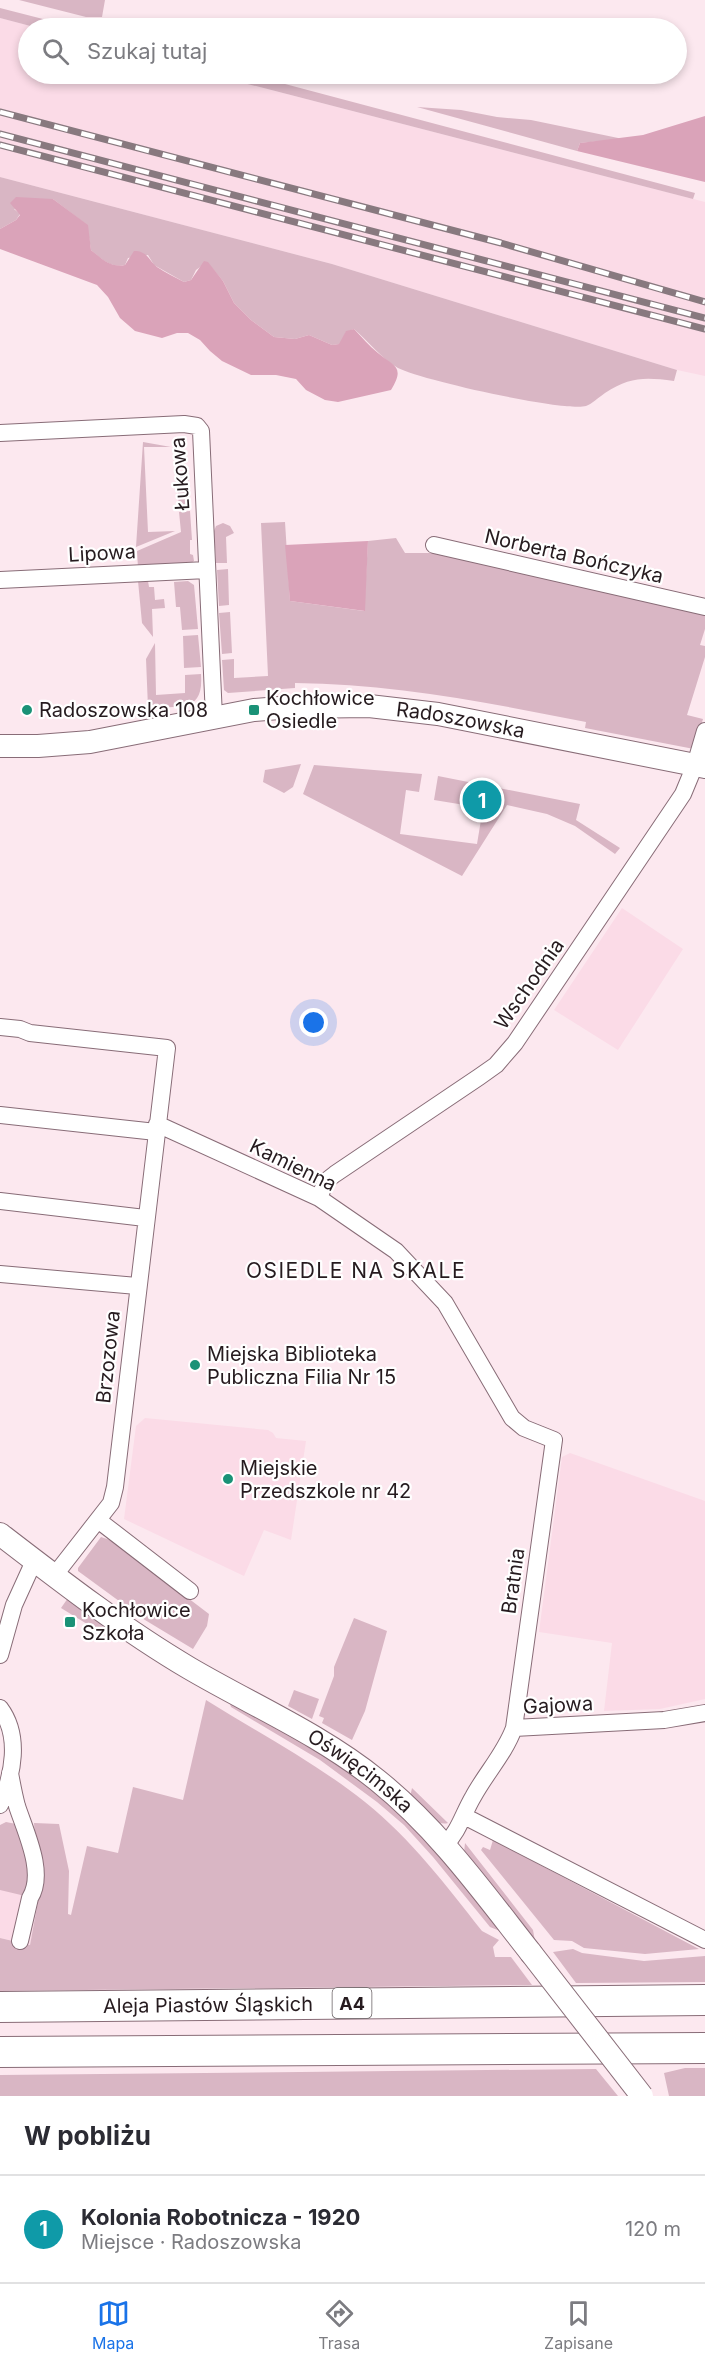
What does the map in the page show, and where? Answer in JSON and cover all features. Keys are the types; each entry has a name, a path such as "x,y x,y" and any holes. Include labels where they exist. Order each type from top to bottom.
{"highway":[{"name":"Aleja Piastów Śląskich","path":"0,2007 705,2000"},
{"path":"0,2052 705,2048"}],"street":[{"name":"Łukowa","path":"0,433 161,425 197,426 201,430 214,717"},
{"name":"Norberta Bończyka","path":"434,545 705,607"},
{"name":"Lipowa","path":"0,580 207,570"},
{"name":"Radoszowska","path":"0,746 90,742 254,710 369,706 438,714 700,766"},
{"name":"Wschodnia","path":"319,1198 326,1181 335,1174 496,1065 533,1018 700,766 705,731"},
{"path":"0,1027 20,1029 30,1033 167,1048 156,1128"},
{"name":"Kamienna","path":"0,1115 156,1128 319,1198 396,1251 422,1277 445,1303 462,1329 512,1418 530,1432 554,1440"},
{"name":"Brzozowa","path":"54,1576 111,1503 115,1487 156,1128"},
{"path":"0,1201 145,1218"},
{"path":"0,1274 137,1286"},
{"name":"Bratnia","path":"514,1728 554,1440"},
{"path":"98,1520 190,1591"},
{"name":"Oświęcimska","path":"0,1534 54,1576 162,1652 310,1735 350,1760 402,1801 445,1845 642,2096"},
{"path":"0,1655 7,1604 34,1561"},
{"path":"0,1708 6,1716 14,1751 0,1805"},
{"name":"Gajowa","path":"445,1845 456,1835 475,1794 510,1740 514,1728 664,1720 705,1713"},
{"path":"10,1773 17,1805 29,1837 34,1863 34,1892 30,1898 20,1941"},
{"path":"464,1816 705,1940"}],"shaded area":[{"path":"19,0 105,0 102,17 86,17"},
{"path":"0,8 39,18 18,18 18,23 0,18"},
{"path":"0,18 18,23 18,84 248,84 705,202 705,376 677,370 332,264 0,177"},
{"path":"248,84 285,84 695,193 693,199"},
{"path":"417,107 461,110 497,117 531,120 623,139 580,143 577,151"},
{"path":"705,116 705,182 577,151 580,143 643,135"},
{"path":"0,177 332,264 677,370 674,381 646,379 630,381 605,393 591,404 573,407 492,394 412,373 398,368 387,360 354,329 346,332 340,344 332,345 309,335 295,339 274,337 251,320 234,303 223,281 207,262 196,270 191,280 184,282 154,265 148,255 128,258 125,265 111,264 91,250 87,225 53,199 14,209 20,214 16,220 0,229"},
{"path":"16,197 53,199 88,225 91,250 111,264 125,265 134,251 139,251 157,267 184,282 191,280 204,261 208,262 223,281 234,303 251,320 274,337 295,339 309,335 332,345 339,344 346,331 354,329 396,367 397,376 391,390 338,402 325,400 306,390 296,379 276,375 251,375 222,361 200,340 188,333 177,333 162,338 135,331 120,318 108,297 97,285 0,249 0,229 16,220 20,215 10,203"},
{"path":"143,442 171,447 144,447 148,532 175,531 136,547"},
{"path":"188,471 190,506 179,507 176,472"},
{"path":"190,511 192,540 190,540 190,554 193,555 194,561 188,565 138,568 137,551 181,532 179,512"},
{"path":"285,522 290,601 364,611 368,541 396,538 405,553 431,553 705,612 705,629 700,645 705,646 705,657 687,715 703,719 694,749 585,728 586,722 405,691 295,683 295,688 228,693 224,690 222,660 234,659 234,678 268,676 261,523"},
{"path":"223,523 230,526 234,533 226,537 227,563 216,563 214,531 216,526"},
{"path":"368,541 365,611 290,601 285,545"},
{"path":"228,569 229,605 219,606 217,570"},
{"path":"138,581 148,581 149,587 154,587 155,600 164,599 165,608 152,609 153,637 142,623"},
{"path":"188,581 194,585 198,629 182,630 180,607 176,607 174,582"},
{"path":"230,612 232,653 222,654 219,613"},
{"path":"198,635 201,667 184,668 183,636"},
{"path":"155,643 156,695 185,693 185,675 201,674 201,687 194,702 187,705 148,708 146,659"},
{"path":"301,764 293,787 284,793 263,782 265,770"},
{"path":"314,765 422,774 419,792 406,790 400,834 477,844 483,808 434,800 438,776 580,804 576,820 620,848 615,854 575,826 547,814 507,805 462,876 303,794"},
{"path":"622,908 683,949 618,1050 554,1010"},
{"path":"145,1418 268,1430 276,1438 306,1441 291,1540 264,1530 244,1576 124,1519 136,1426"},
{"path":"570,1453 705,1501 705,1699 660,1709 604,1711 612,1643 539,1632 562,1457"},
{"path":"101,1537 113,1541 209,1614 207,1626 193,1649 145,1620 78,1571"},
{"path":"68,1598 121,1635 119,1639 87,1624 61,1608"},
{"path":"354,1618 387,1631 365,1711 352,1740 322,1723 324,1718 319,1716 334,1676 334,1667"},
{"path":"294,1690 319,1699 312,1719 288,1706"},
{"path":"206,1700 327,1774 382,1816 427,1863 482,1931 499,1940 493,1947 495,1957 511,1957 532,1985 0,1991 0,1938 30,1945 39,1896 34,1823 59,1824 69,1871 68,1914 71,1915 87,1846 118,1853 133,1787 183,1800"},
{"path":"229,1701 324,1753 357,1776 409,1819 505,1933 490,1927 433,1857 404,1825 377,1802 320,1760 231,1707"},
{"path":"412,1788 448,1823 438,1822 423,1811 410,1797"},
{"path":"6,1822 16,1824 26,1841 29,1882 24,1895 0,1890 0,1825"},
{"path":"493,1840 699,1949 645,1954 584,1948 572,1941 554,1940 481,1850 483,1847 490,1850"},
{"path":"465,1843 533,1930 535,1941 464,1853"},
{"path":"0,1888 39,1896 30,1945 0,1938"},
{"path":"573,1949 582,1953 644,1961 705,1956 705,1982 576,1983 553,1952"},
{"path":"685,2068 705,2068 705,2096 669,2096 664,2073"},
{"path":"596,2069 618,2096 0,2096 0,2075"}],"railway":[{"path":"0,112 501,243 705,302"},
{"path":"0,134 705,318"},
{"path":"0,145 705,329"}],"place":[{"name":"Radoszowska 108","path":"27,710"},
{"name":"Kochłowice Osiedle","path":"254,710"},
{"name":"Kolonia Robotnicza - 1920","path":"482,800"},
{"name":"Miejska Biblioteka Publiczna Filia Nr 15","path":"195,1365"},
{"name":"Miejskie Przedszkole nr 42","path":"228,1479"},
{"name":"Kochłowice Szkoła","path":"70,1622"}],"district":[{"name":"OSIEDLE NA SKALE","path":"356,1270"}]}
